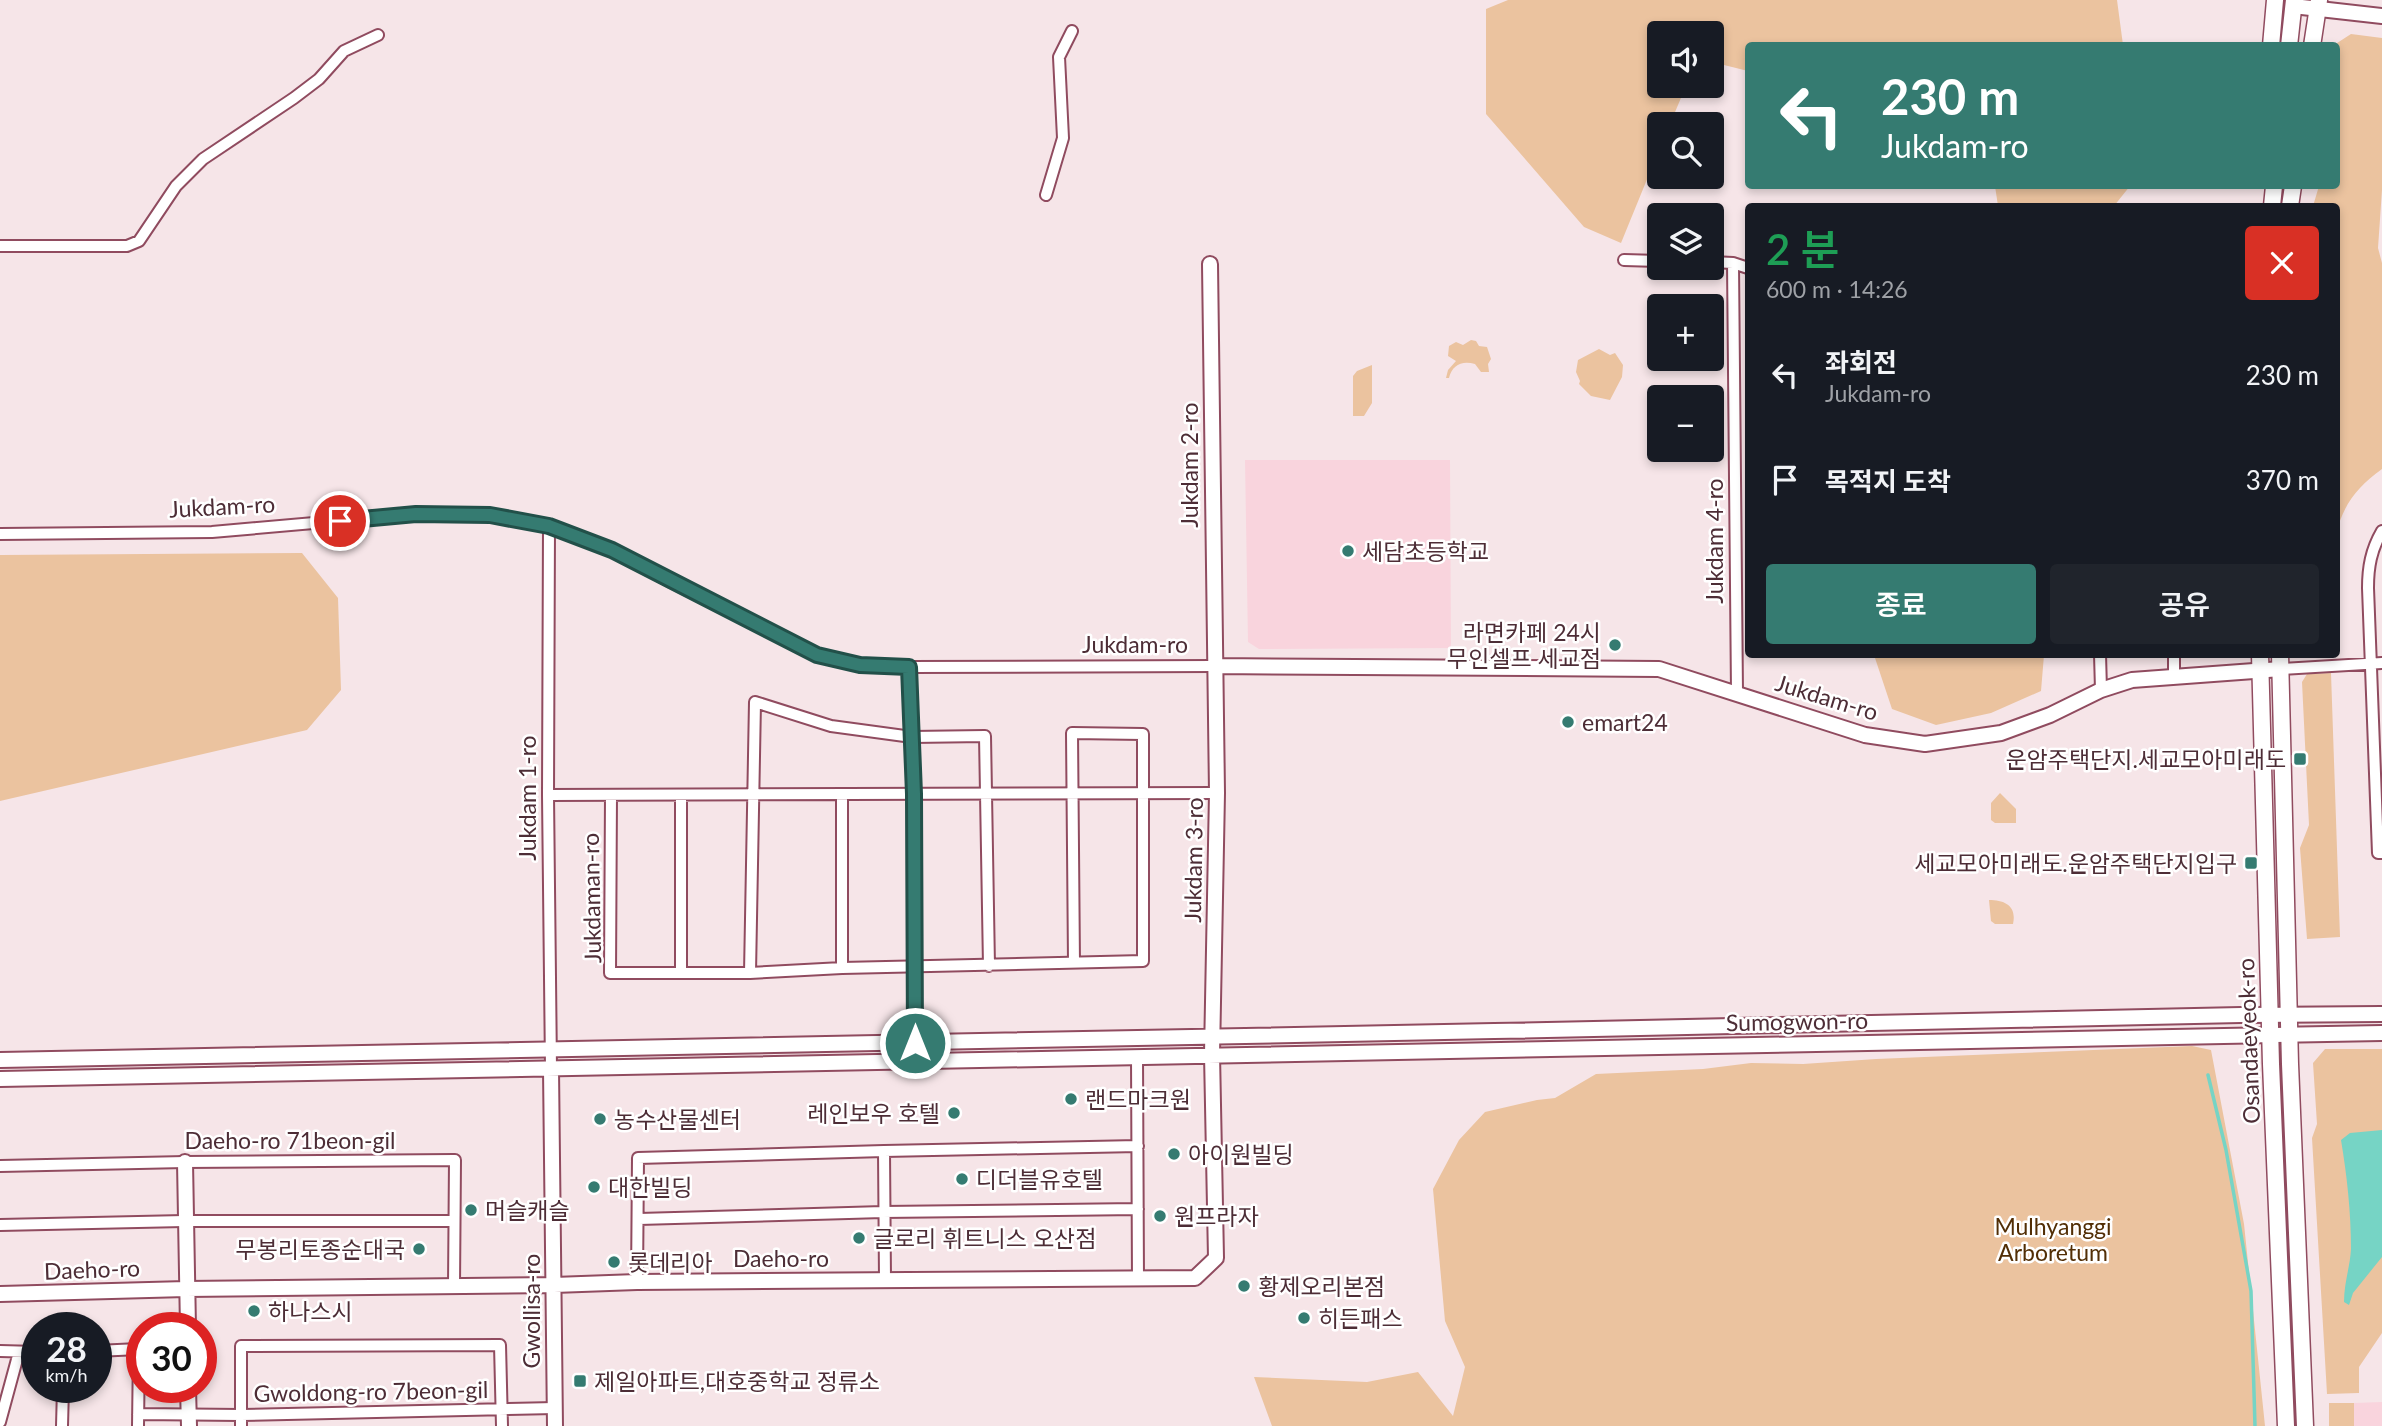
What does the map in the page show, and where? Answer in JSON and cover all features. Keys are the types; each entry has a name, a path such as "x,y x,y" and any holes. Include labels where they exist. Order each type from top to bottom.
{"main road":[{"path":"2271,42 2275,0"},
{"path":"2289,42 2293,3"},
{"path":"2313,42 2319,4"},
{"name":"Osandaeyeok-ro","path":"2260,662 2286,1426"},
{"name":"Osandaeyeok-ro","path":"2280,662 2289,1015 2305,1426"}],"street":[{"path":"2293,3 2319,4 2382,16"},
{"path":"1046,195 1063,138 1059,57 1072,31"},
{"path":"0,246 127,246 139,241 176,186 203,159 319,79 344,51 378,36"},
{"path":"1624,260 1647,261"},
{"path":"1724,263 1745,267"},
{"name":"Jukdam 4-ro","path":"1733,263 1737,693"},
{"name":"Jukdam 2-ro","path":"1210,264 1214,666"},
{"name":"Jukdam-ro","path":"0,534 212,532 416,514 490,515 549,526 612,550 817,655 860,665 1659,669 1866,735 1925,744 2001,733 2050,715 2101,690 2132,680 2174,677 2260,662 2280,662"},
{"name":"Jukdam 1-ro","path":"549,526 551,1069"},
{"path":"2382,531 2368,568 2377,663 2378,853 2382,853"},
{"path":"2100,658 2101,690"},
{"path":"2174,658 2174,677"},
{"path":"2280,662 2377,663"},
{"name":"Jukdam 3-ro","path":"1212,1054 1217,793 1214,666"},
{"path":"909,667 914,794 915,1061"},
{"path":"750,973 751,794 755,702 831,726 912,737 985,736 989,966"},
{"name":"Jukdaman-ro","path":"611,795 610,973 750,973 842,968 915,968 1074,964 1143,961 1143,734 1072,733 1074,964"},
{"path":"548,795 1217,793"},
{"path":"842,794 842,968"},
{"path":"681,795 681,972"},
{"name":"Sumogwon-ro","path":"0,1060 551,1052 1212,1035 2382,1014"},
{"name":"Sumogwon-ro","path":"0,1079 2382,1033"},
{"name":"Daeho-ro","path":"0,1294 636,1282 1195,1278 1216,1258 1212,1054"},
{"path":"1137,1056 1138,1279"},
{"name":"Gwollisa-ro","path":"551,1069 555,1426"},
{"path":"636,1282 638,1158 1138,1146"},
{"path":"884,1151 885,1280"},
{"name":"Daeho-ro 71beon-gil","path":"0,1166 455,1160 454,1286"},
{"path":"185,1162 187,1312"},
{"path":"639,1219 883,1212 1138,1209"},
{"path":"0,1225 454,1221"},
{"path":"241,1420 240,1346 500,1345 502,1426"},
{"path":"112,1350 139,1349 138,1420"},
{"path":"0,1351 19,1352 0,1422"},
{"path":"62,1403 62,1426"},
{"path":"188,1403 189,1421"},
{"name":"Gwoldong-ro 7beon-gil","path":"138,1420 241,1420 555,1408"}],"shaded area":[{"name":"세담초등학교","path":"1245,460 1450,460 1451,648 1259,649 1248,642"},
{"path":"2382,1130 2382,1257 2353,1293 2349,1305 2344,1302 2351,1249 2350,1221 2341,1140 2350,1133"},
{"path":"2382,1402 2382,1426 2354,1426 2354,1403"}],"green space":[{"path":"1508,0 2117,0 2123,42 1745,42 1745,70 1724,65 1724,21 1647,21 1647,98 1681,98 1675,112 1647,112 1647,179 1621,243 1584,227 1486,114 1486,9"},
{"path":"2351,34 2382,38 2382,190 2378,248 2382,263 2382,469 2353,497 2340,522 2340,203 2314,203 2318,189 2340,189 2339,42"},
{"path":"1995,189 2128,189 2116,203 1998,203"},
{"path":"1471,340 1476,341 1479,346 1487,347 1491,359 1488,364 1489,372 1481,372 1475,364 1466,363 1455,367 1449,378 1446,378 1448,370 1456,361 1448,356 1449,346 1456,342 1463,345"},
{"path":"1599,349 1610,355 1615,353 1623,365 1622,377 1610,400 1591,396 1579,384 1576,372 1578,360"},
{"path":"1372,365 1372,403 1364,416 1353,416 1353,376 1357,371"},
{"path":"302,553 338,598 341,690 307,730 0,801 0,555"},
{"path":"1875,658 2044,658 2041,691 1991,713 1936,725 1892,709"},
{"path":"2331,673 2340,937 2307,939 2300,848 2309,825 2302,682 2307,674"},
{"path":"2000,793 2016,809 2016,823 1995,823 1991,820 1991,803"},
{"path":"1989,900 2000,901 2011,908 2013,924 1995,924 1991,921"},
{"name":"Mulhyanggi Arboretum","path":"2192,1046 2211,1050 2244,1224 2265,1426 1272,1426 1254,1377 1367,1382 1418,1372 1453,1416 1465,1367 1445,1321 1433,1189 1459,1140 1485,1112 1555,1098 1596,1074 1703,1069 1751,1063 1803,1064"},
{"path":"2325,1049 2382,1049 2382,1333 2359,1367 2359,1393 2327,1394 2312,1138 2317,1124 2313,1063"},
{"path":"2329,1403 2354,1403 2354,1426 2329,1426"}],"waterway":[{"path":"2208,1075 2226,1150 2251,1291 2255,1426"}],"place":[{"name":"세담초등학교","path":"1348,551"},
{"name":"라면카페 24시 무인셀프 세교점","path":"1615,645"},
{"name":"emart24","path":"1568,722"},
{"name":"운암주택단지.세교모아미래도","path":"2300,759"},
{"name":"세교모아미래도.운암주택단지입구","path":"2251,863"},
{"name":"랜드마크원","path":"1071,1099"},
{"name":"레인보우 호텔","path":"954,1113"},
{"name":"농수산물센터","path":"600,1119"},
{"name":"아이원빌딩","path":"1174,1154"},
{"name":"디더블유호텔","path":"962,1179"},
{"name":"대한빌딩","path":"594,1187"},
{"name":"머슬캐슬","path":"471,1210"},
{"name":"원프라자","path":"1160,1216"},
{"name":"글로리 휘트니스 오산점","path":"859,1238"},
{"name":"무봉리토종순대국","path":"419,1249"},
{"name":"롯데리아","path":"614,1262"},
{"name":"황제오리본점","path":"1244,1286"},
{"name":"하나스시","path":"254,1311"},
{"name":"히든패스","path":"1304,1318"},
{"name":"제일아파트,대호중학교 정류소","path":"580,1381"}],"route":[{"path":"340,521 416,514 490,515 549,526 612,550 817,655 860,665 909,667 914,794 915,1043"}]}
